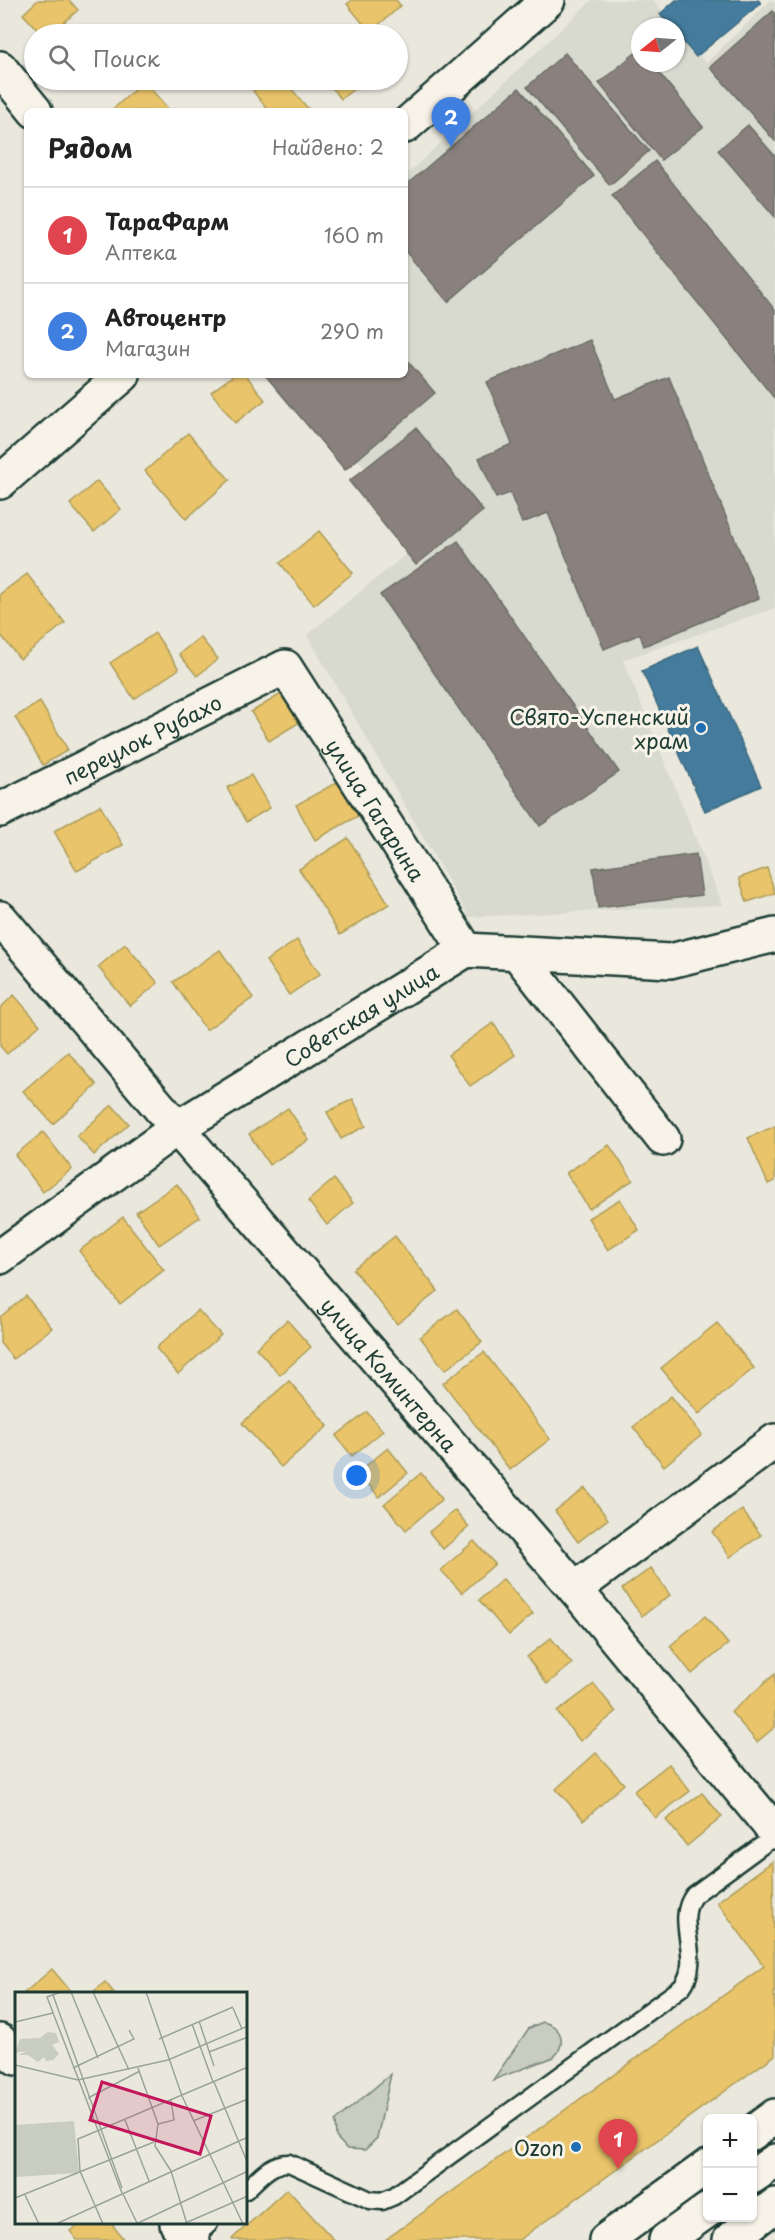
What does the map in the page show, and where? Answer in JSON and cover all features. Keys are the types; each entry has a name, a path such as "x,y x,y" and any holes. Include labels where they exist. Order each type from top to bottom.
{"street":[{"path":"408,123 548,0"},
{"path":"0,68 33,108"},
{"path":"0,483 120,378"},
{"name":"переулок Рубахо","path":"0,810 285,668"},
{"name":"улица Гагарина","path":"285,668 466,950"},
{"name":"улица Коминтерна","path":"0,918 177,1128 575,1589 775,1834"},
{"path":"466,950 670,961 775,935"},
{"name":"Советская улица","path":"0,1257 177,1128 466,950"},
{"path":"518,954 663,1138"},
{"path":"575,1589 775,1441"},
{"path":"0,2041 15,2057"},
{"path":"757,2130 775,2116"},
{"path":"757,2174 775,2161"},
{"path":"606,2240 705,2168"},
{"path":"730,2240 775,2205"},
{"path":"666,2240 703,2214"}],"lane":[{"path":"248,2188 272,2166 289,2163 370,2200 382,2201 393,2196 682,1987 689,1977 692,1966 686,1913 688,1903 694,1895 775,1834"}],"shaded area":[{"path":"592,0 653,0 668,18 631,18 631,72 685,72 685,38 706,63 771,0 775,3 775,608 623,660 723,905 469,917 307,635 422,541 294,378 408,378 408,173"},
{"path":"543,2022 555,2027 560,2036 560,2046 554,2057 493,2080 529,2028"},
{"path":"391,2074 377,2138 365,2150 347,2149 336,2137 335,2121"}],"building: Жильё":[{"path":"38,0 69,0 78,10 62,24 32,24 23,14"},
{"path":"352,0 396,0 401,6 380,24 363,24 347,4"},
{"path":"134,90 152,90 167,108 114,108"},
{"path":"292,90 307,108 267,108 253,91"},
{"path":"334,90 352,90 341,99"},
{"path":"230,378 248,378 265,400 235,423 211,392"},
{"path":"188,433 230,480 186,519 145,471"},
{"path":"97,481 121,509 94,532 70,504"},
{"path":"319,531 353,573 314,605 280,563"},
{"path":"27,574 65,623 20,659 0,634 0,594"},
{"path":"155,633 179,669 134,699 110,663"},
{"path":"200,637 218,659 197,676 179,654"},
{"path":"283,693 300,722 269,741 251,712"},
{"path":"40,702 68,750 43,765 15,717"},
{"path":"251,775 270,808 246,822 227,788"},
{"path":"339,781 358,816 315,840 296,805"},
{"path":"100,805 123,845 77,871 54,831"},
{"path":"348,838 389,904 340,935 299,869"},
{"path":"767,868 775,893 747,902 739,878"},
{"path":"297,940 320,974 289,995 266,961"},
{"path":"125,944 158,983 130,1006 98,967"},
{"path":"220,950 253,998 206,1030 173,982"},
{"path":"14,995 40,1025 7,1054 0,1046 0,1008"},
{"path":"493,1023 515,1055 470,1086 448,1055"},
{"path":"68,1052 97,1085 53,1124 23,1091"},
{"path":"353,1099 366,1126 341,1139 327,1112"},
{"path":"112,1105 129,1124 94,1155 77,1136"},
{"path":"288,1108 309,1140 269,1165 249,1134"},
{"path":"775,1126 775,1181 768,1184 748,1138"},
{"path":"43,1132 72,1169 43,1192 15,1155"},
{"path":"609,1145 633,1180 589,1209 566,1173"},
{"path":"334,1179 353,1203 327,1225 308,1201"},
{"path":"177,1184 200,1217 159,1245 136,1212"},
{"path":"620,1199 639,1230 608,1250 588,1218"},
{"path":"123,1217 164,1270 120,1304 79,1251"},
{"path":"395,1236 438,1291 397,1324 353,1269"},
{"path":"26,1296 52,1328 13,1359 0,1343 0,1317"},
{"path":"457,1309 482,1342 445,1370 420,1337"},
{"path":"198,1310 221,1335 178,1374 156,1348"},
{"path":"287,1320 311,1347 280,1375 256,1348"},
{"path":"717,1323 754,1368 699,1414 661,1368"},
{"path":"484,1352 550,1439 510,1470 443,1383"},
{"path":"289,1381 328,1426 281,1467 242,1423"},
{"path":"671,1396 702,1435 664,1466 633,1427"},
{"path":"367,1412 383,1431 352,1456 336,1436"},
{"path":"388,1448 408,1473 379,1497 358,1472"},
{"path":"421,1473 442,1499 406,1530 384,1504"},
{"path":"585,1488 608,1519 578,1542 555,1511"},
{"path":"455,1510 469,1527 443,1549 429,1532"},
{"path":"742,1510 761,1535 730,1557 712,1532"},
{"path":"474,1541 495,1564 462,1593 441,1570"},
{"path":"651,1568 670,1595 642,1616 622,1589"},
{"path":"503,1579 533,1614 509,1635 479,1600"},
{"path":"705,1616 728,1644 692,1674 670,1646"},
{"path":"551,1638 572,1664 547,1684 527,1657"},
{"path":"775,1674 775,1727 757,1742 731,1712"},
{"path":"594,1684 616,1712 580,1741 557,1712"},
{"path":"596,1753 624,1784 584,1820 556,1789"},
{"path":"669,1764 690,1791 655,1818 634,1791"},
{"path":"702,1793 722,1817 687,1846 666,1820"},
{"path":"773,1861 775,2055 519,2240 385,2240 764,1966 717,1902"},
{"path":"52,1969 71,1992 25,1992"},
{"path":"105,1982 113,1992 93,1992"},
{"path":"287,2189 334,2240 232,2239"},
{"path":"79,2225 113,2225 124,2240 77,2240 70,2231"}],"building: Учреждения":[{"path":"676,0 758,0 761,3 696,57 685,44 685,18 663,18 660,14"},
{"name":"Свято-Успенский храм","path":"698,646 761,786 705,811 642,671"}],"building: Промзона":[{"path":"773,11 775,14 775,141 710,67"},
{"path":"565,53 649,151 610,185 527,87"},
{"path":"631,56 631,72 658,72 703,127 661,160 599,83"},
{"path":"519,88 594,176 448,302 408,255 408,183"},
{"path":"748,125 775,156 775,217 718,150"},
{"path":"655,161 775,310 775,399 612,196"},
{"path":"590,340 615,399 669,377 759,598 644,646 640,634 604,649 548,513 522,523 510,493 496,498 479,458 512,444 487,382"},
{"path":"408,362 435,393 345,470 268,378 408,378"},
{"path":"416,428 483,511 416,565 349,481"},
{"path":"458,541 619,772 540,826 380,595"},
{"path":"696,854 702,895 598,908 593,868"}],"place":[{"name":"Автоцентр","path":"451,147"},
{"name":"Свято-Успенский храм","path":"701,728"},
{"name":"Ozon","path":"576,2147"},
{"name":"ТараФарм","path":"618,2169"}]}
